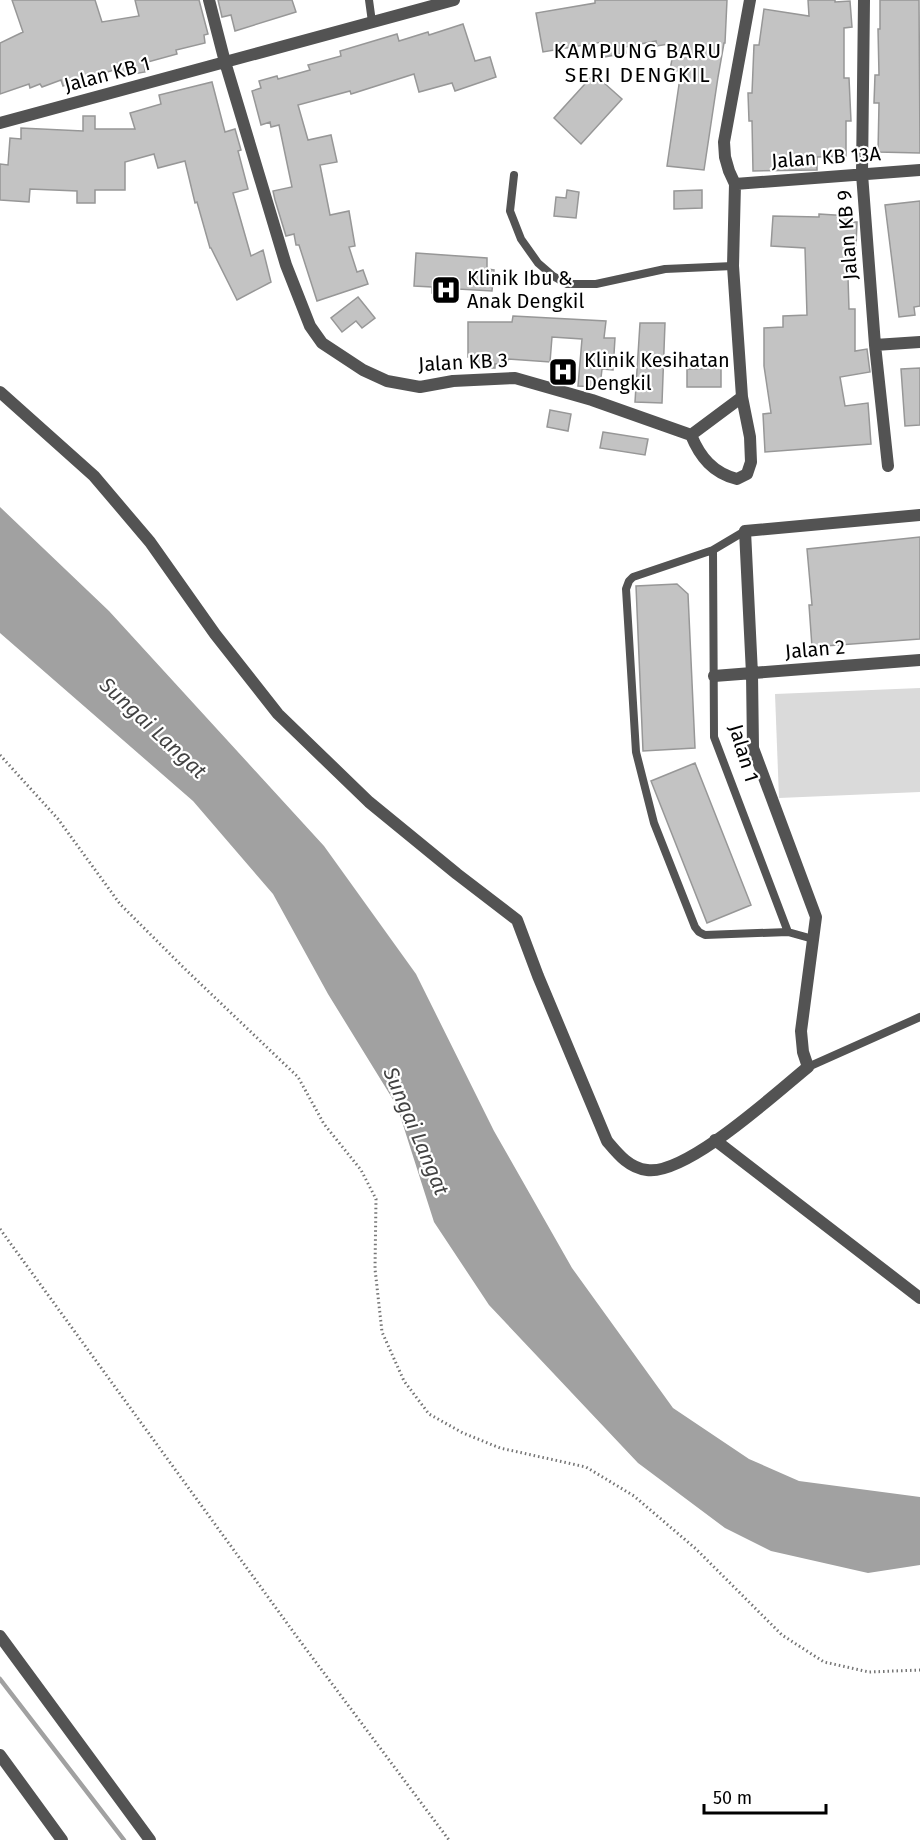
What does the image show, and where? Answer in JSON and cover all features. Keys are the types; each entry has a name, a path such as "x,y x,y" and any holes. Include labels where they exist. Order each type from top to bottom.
{"street":[{"name":"Jalan KB 3","path":"209,0 225,62 286,265 310,326 322,343 363,370 387,381 420,387 453,381 515,378 592,400 692,435"},
{"name":"Jalan KB 1","path":"0,123 454,0"},
{"path":"742,397 692,435 698,452 717,471 737,479 747,474 751,462 750,437 742,397 732,266 735,184 725,156 724,142 750,0"},
{"name":"Jalan KB 9","path":"864,0 862,174 875,345 888,466"},
{"name":"Jalan KB 13A","path":"735,184 920,170"},
{"path":"875,345 920,342"},
{"path":"0,392 94,476 150,542 215,634 278,714 369,802 457,874 518,920 542,986 608,1141 623,1160 648,1171 681,1164 808,1067"},
{"path":"745,531 920,515"},
{"name":"Jalan 1","path":"745,531 753,748 816,917 801,1031 803,1052 808,1067"},
{"name":"Jalan 2","path":"714,676 920,660"},
{"path":"715,1140 920,1298"},
{"path":"0,1636 150,1840"},
{"path":"0,1755 62,1840"}],"lane":[{"path":"369,0 372,22"},
{"path":"514,175 510,211 521,238 538,263 567,284 596,284 665,269 732,266"},
{"path":"745,531 713,550 633,577 629,581 626,589 636,752 654,823 699,932 705,935 788,932 813,939"},
{"name":"Jalan 1","path":"713,550 714,736 788,932"},
{"path":"808,1067 920,1017"}],"path":[{"path":"0,755 58,819 120,904 298,1077 324,1124 361,1170 376,1199 375,1269 382,1332 404,1381 429,1414 463,1433 500,1448 586,1467 634,1496 696,1549 782,1635 824,1662 869,1671 920,1670"},
{"path":"0,1229 449,1840"}],"shaded area":[{"path":"920,688 920,792 779,798 775,694"}],"water":[{"name":"Sungai Langat","path":"0,507 109,611 324,846 416,974 494,1131 572,1268 673,1408 749,1459 799,1481 920,1497 920,1565 868,1573 771,1551 725,1528 638,1463 489,1305 434,1222 397,1106 328,994 273,894 193,801 0,633"}],"building":[{"path":"12,0 95,0 102,22 139,16 135,0 199,0 208,34 204,35 205,43 176,50 177,54 144,63 145,72 122,76 120,68 63,86 61,80 42,87 40,84 30,88 29,84 0,94 0,43 23,32"},
{"path":"218,0 292,0 296,12 235,31 231,15 222,17"},
{"path":"595,0 727,0 725,43 704,170 667,166 681,71 670,70 675,43 657,46 656,41 625,47 626,53 604,57 602,42 543,52 536,13 595,3"},
{"path":"808,0 850,1 852,27 844,28 844,78 849,78 851,121 846,121 846,156 817,157 817,170 753,171 752,121 749,121 748,93 752,93 754,45 759,45 764,9 809,16"},
{"path":"880,0 919,0 920,153 878,152 879,103 874,103 875,75 879,75"},
{"path":"463,24 475,61 490,57 496,77 455,91 452,83 419,92 414,74 351,94 350,91 298,105 308,140 331,135 337,162 320,165 330,215 349,211 355,246 349,247 357,272 363,270 368,284 317,301 294,234 286,236 273,191 292,187 279,125 271,127 270,122 261,125 252,91 261,88 259,81 277,76 278,79 310,70 308,65 341,56 340,51 397,34 399,41 428,32 429,35"},
{"path":"594,74 622,99 581,144 554,118"},
{"path":"212,82 225,132 235,129 241,150 238,151 248,189 233,193 251,256 263,250 271,282 237,300 210,248 197,202 195,203 185,161 158,168 154,154 125,162 125,190 95,190 95,203 77,203 77,191 30,189 29,202 0,200 0,164 8,165 10,138 21,139 21,128 83,131 83,116 95,116 95,129 135,129 130,113 161,104 159,95"},
{"path":"567,190 579,192 576,218 554,216 556,197 566,198"},
{"path":"702,190 702,208 674,209 674,191"},
{"path":"920,201 920,306 914,307 915,315 899,317 885,205"},
{"path":"819,214 850,216 850,222 857,222 856,247 847,246 849,309 855,309 855,351 867,349 870,372 840,377 845,406 868,403 871,444 765,452 763,414 771,413 764,366 764,328 783,327 783,316 807,315 805,248 771,246 773,216 819,217"},
{"path":"416,253 487,258 487,269 494,270 492,291 458,289 458,295 432,293 432,287 414,286"},
{"path":"358,297 375,318 362,328 356,321 342,332 331,318"},
{"path":"513,316 606,321 604,338 615,338 613,370 602,369 600,387 578,386 582,339 552,337 550,362 508,359 508,364 495,364 495,368 479,368 479,364 474,364 475,357 468,357 468,322 512,322"},
{"path":"640,323 665,323 662,403 635,402"},
{"path":"721,368 721,387 687,387 687,369"},
{"path":"920,368 920,425 905,426 901,369"},
{"path":"550,410 571,414 568,431 547,427"},
{"path":"603,432 648,439 645,455 600,448"},
{"path":"920,537 920,639 812,647 809,605 812,605 807,549"},
{"path":"677,584 688,594 695,748 643,751 636,586"},
{"path":"695,763 751,905 707,923 651,781"}],"waterway":[{"path":"0,1679 124,1840"}],"place":[{"name":"Klinik Ibu & Anak Dengkil","path":"446,290"},
{"name":"Klinik Kesihatan Dengkil","path":"563,372"}],"district":[{"name":"KAMPUNG BARU SERI DENGKIL","path":"638,63"}]}
